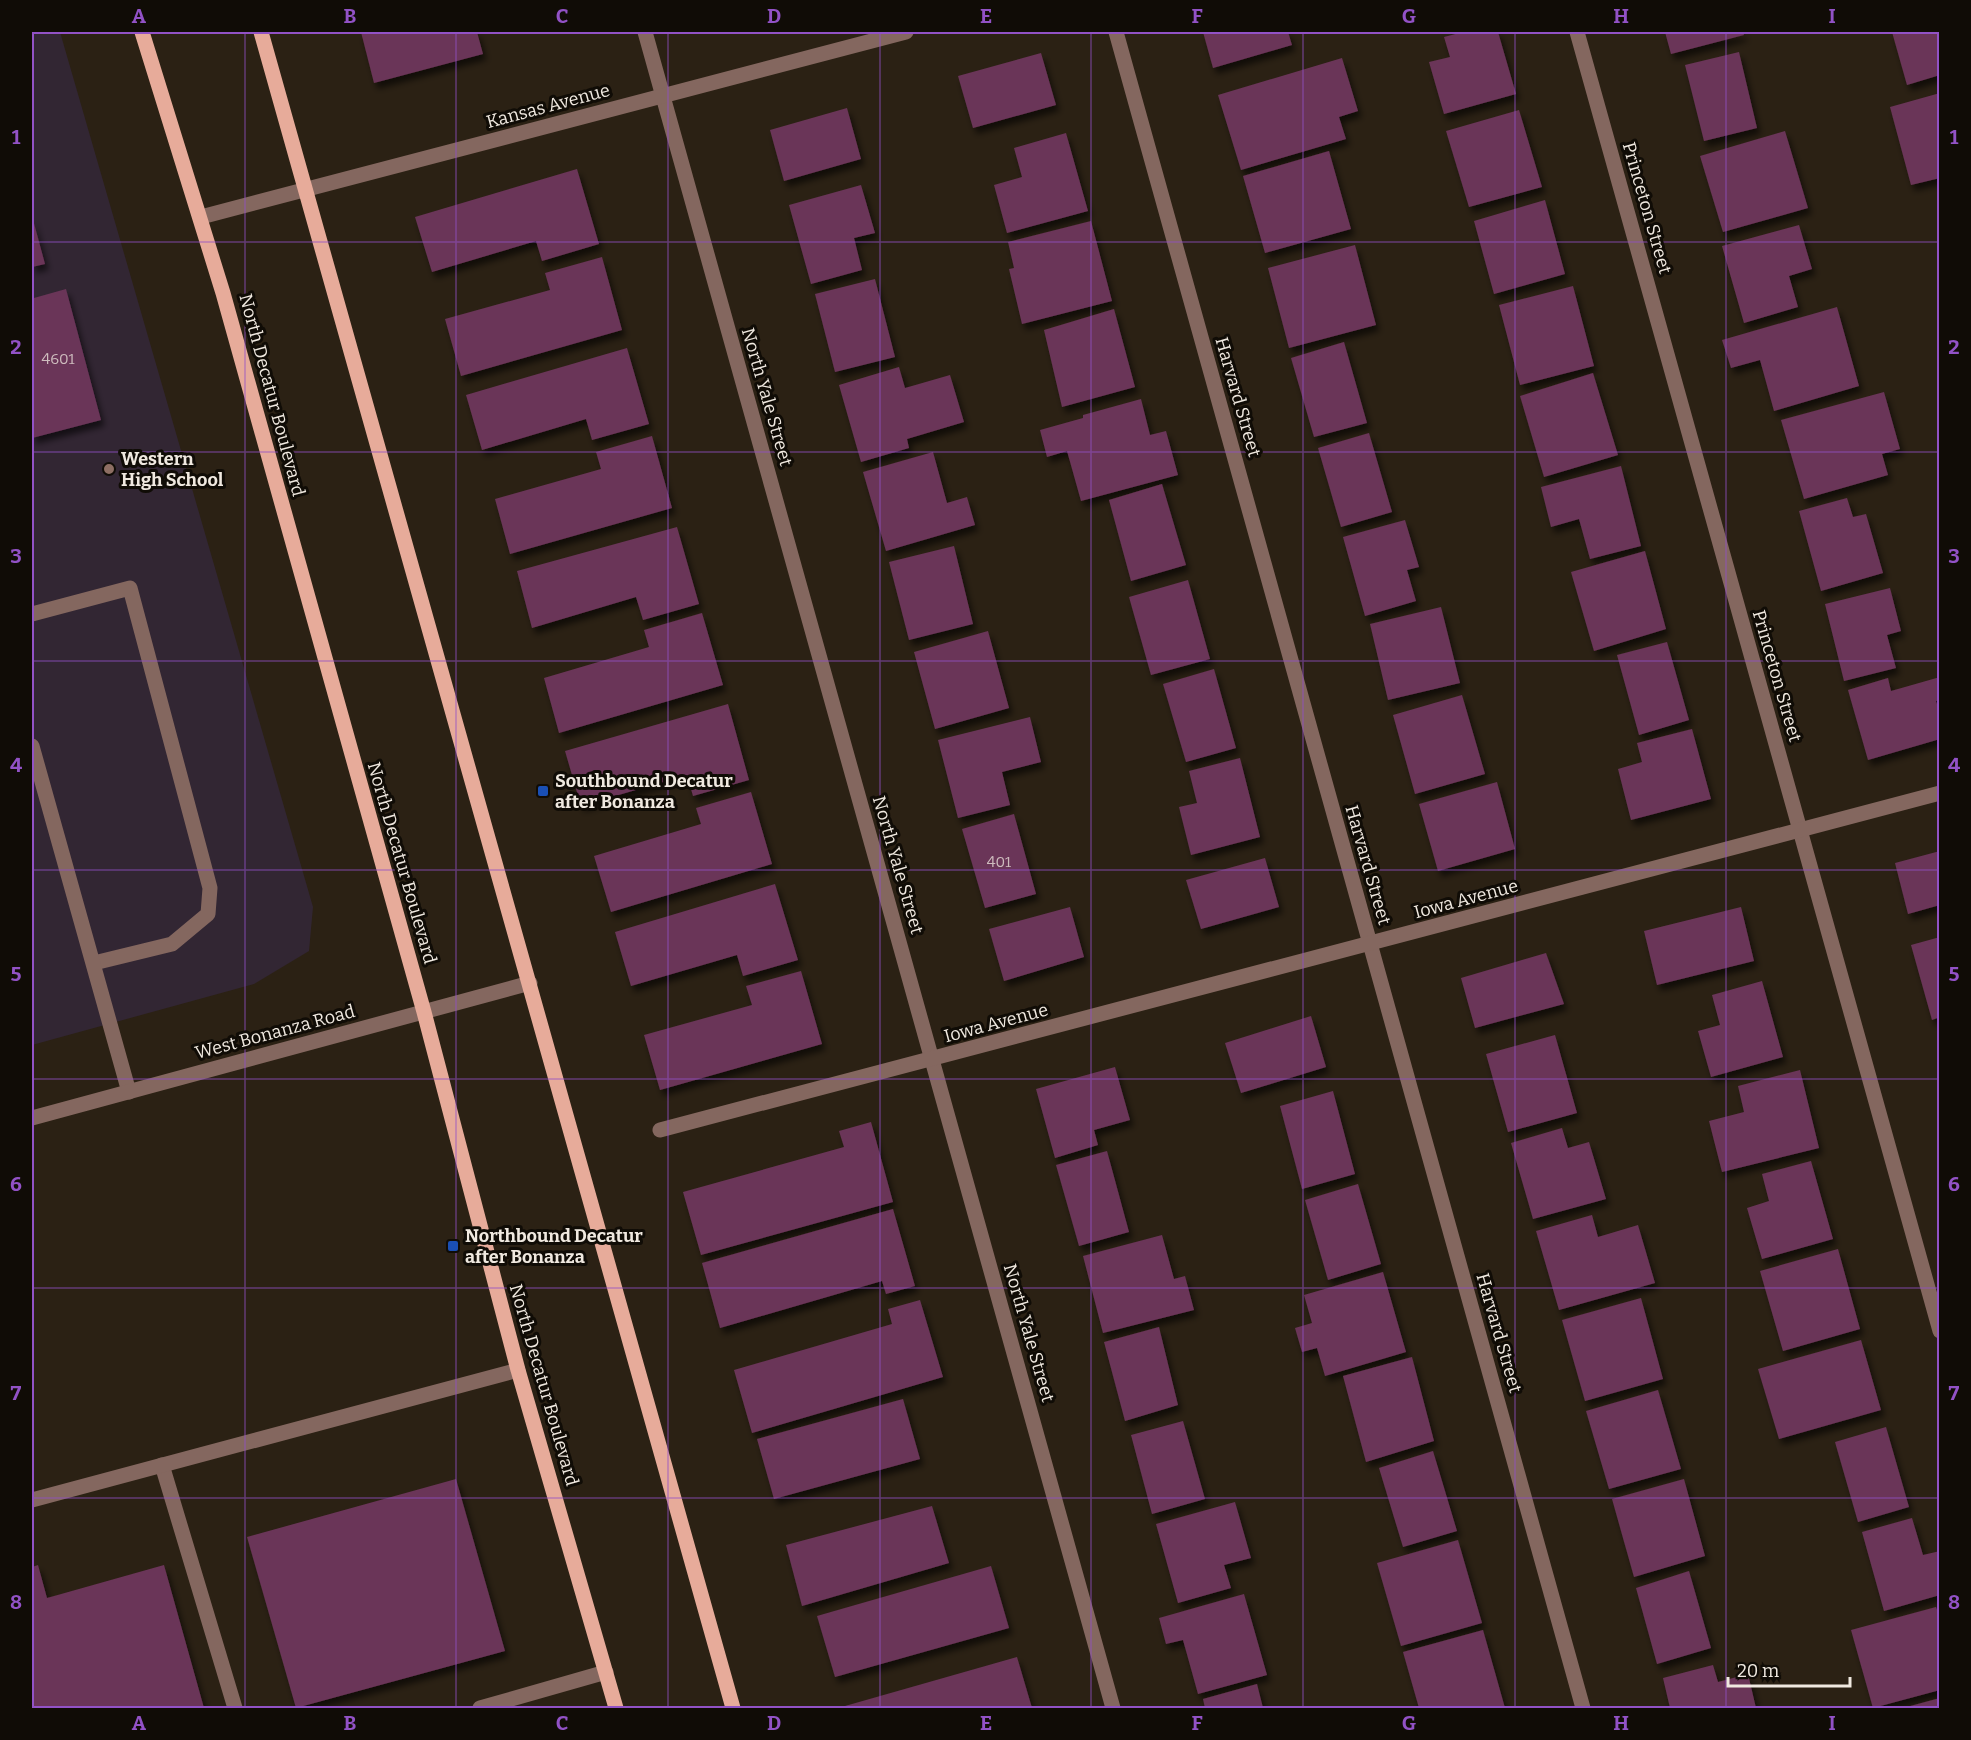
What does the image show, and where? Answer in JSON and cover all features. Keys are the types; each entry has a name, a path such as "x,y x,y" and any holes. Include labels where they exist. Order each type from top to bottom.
{"main road":[{"name":"North Decatur Boulevard","path":"142,32 201,217 424,1012 518,1370 616,1708"},
{"path":"261,32 733,1708"}],"street":[{"name":"North Yale Street","path":"645,32 1113,1708"},
{"name":"Kansas Avenue","path":"201,217 906,32"},
{"name":"Harvard Street","path":"1116,32 1583,1708"},
{"name":"Princeton Street","path":"1577,32 1940,1331"},
{"path":"32,614 130,588 210,888 208,914 172,944 94,963"},
{"path":"32,746 129,1092"},
{"name":"Iowa Avenue","path":"660,1130 1940,794"},
{"name":"West Bonanza Road","path":"32,1118 530,983"},
{"path":"32,1500 518,1370"},
{"path":"162,1465 235,1708"},
{"path":"489,1707 606,1672"}],"shaded area":[{"name":"Western High School","path":"32,32 60,32 313,907 309,951 254,984 32,1045"}],"building":[{"path":"361,32 477,32 483,54 374,83"},
{"path":"1203,32 1288,32 1292,45 1213,68"},
{"path":"1463,32 1498,32 1516,94 1444,114 1429,62 1450,57 1444,37"},
{"path":"1665,32 1743,32 1744,35 1671,54"},
{"path":"1892,32 1940,32 1940,75 1907,85"},
{"path":"1739,52 1757,128 1704,141 1685,65"},
{"path":"1041,53 1056,105 973,128 958,76"},
{"path":"1342,58 1358,111 1339,117 1346,139 1241,170 1218,95"},
{"path":"1940,93 1940,178 1911,185 1890,107"},
{"path":"847,108 861,159 784,181 770,130"},
{"path":"1519,110 1542,187 1469,207 1446,131"},
{"path":"1785,131 1808,208 1723,232 1700,156"},
{"path":"1066,133 1088,211 1007,233 994,185 1022,177 1014,148"},
{"path":"1329,151 1351,229 1265,253 1243,176"},
{"path":"577,169 599,244 542,261 536,241 432,272 415,217"},
{"path":"861,185 875,233 854,238 862,270 811,284 789,205"},
{"path":"1545,200 1565,274 1494,294 1474,221"},
{"path":"32,216 45,264 32,267"},
{"path":"1091,221 1112,301 1022,324 1009,269 1014,268 1008,242"},
{"path":"1799,225 1812,269 1789,276 1798,307 1744,323 1722,246"},
{"path":"1355,245 1376,325 1289,348 1268,268"},
{"path":"602,257 622,330 461,376 445,319 550,290 545,273"},
{"path":"875,279 895,357 835,372 815,294"},
{"path":"1573,286 1594,366 1520,385 1499,305"},
{"path":"66,289 101,420 32,438 32,291 34,298"},
{"path":"1837,307 1859,386 1774,411 1760,360 1731,368 1722,340"},
{"path":"1114,309 1135,387 1062,407 1044,330"},
{"path":"1344,342 1367,423 1314,437 1291,358"},
{"path":"627,348 649,424 592,440 586,419 482,450 466,395"},
{"path":"899,367 905,388 950,375 964,422 907,439 909,448 861,462 839,385"},
{"path":"1593,373 1618,455 1544,477 1520,396"},
{"path":"1884,392 1900,449 1882,454 1888,475 1804,499 1781,420"},
{"path":"1141,399 1150,435 1166,431 1178,475 1081,501 1067,451 1047,457 1040,430"},
{"path":"1369,433 1392,512 1341,527 1318,448"},
{"path":"652,436 672,508 510,554 495,499 601,469 596,452"},
{"path":"933,452 947,503 967,497 975,525 886,551 863,472"},
{"path":"1621,466 1641,546 1590,559 1579,519 1551,527 1541,487"},
{"path":"1162,484 1186,565 1131,581 1109,500"},
{"path":"1847,498 1853,517 1866,514 1883,573 1821,591 1799,511"},
{"path":"1405,520 1419,567 1407,570 1416,601 1365,616 1343,537"},
{"path":"677,527 699,604 643,620 636,597 532,628 517,571"},
{"path":"954,546 973,624 909,640 889,562"},
{"path":"1645,551 1666,629 1594,651 1571,572"},
{"path":"1188,580 1210,659 1151,675 1129,597"},
{"path":"1890,588 1901,631 1887,635 1896,668 1844,681 1825,604"},
{"path":"1441,607 1460,683 1388,700 1370,624"},
{"path":"702,613 723,685 559,733 544,678 649,647 644,630"},
{"path":"988,631 1009,708 935,729 914,652"},
{"path":"1667,642 1689,720 1639,735 1617,655"},
{"path":"1214,669 1236,748 1186,762 1163,684"},
{"path":"1940,677 1940,700 1936,701 1940,713 1940,739 1868,760 1848,690 1888,678 1891,691"},
{"path":"1462,695 1485,774 1415,794 1393,715"},
{"path":"728,704 749,780 693,796 687,775 581,806 565,751"},
{"path":"1030,717 1041,762 1002,772 1010,805 958,818 938,740"},
{"path":"1692,729 1711,799 1631,820 1618,769 1642,762 1637,743"},
{"path":"1240,758 1260,837 1191,855 1179,807 1197,803 1189,771"},
{"path":"1497,782 1515,849 1438,871 1419,804"},
{"path":"751,792 772,864 611,912 594,856 701,824 696,808"},
{"path":"1014,814 1036,894 985,908 962,829"},
{"path":"1940,851 1940,905 1908,914 1895,863"},
{"path":"1265,858 1279,907 1201,929 1186,880"},
{"path":"775,884 798,960 743,976 737,955 631,986 615,932"},
{"path":"1070,907 1084,957 1004,981 989,929"},
{"path":"1741,907 1754,961 1657,985 1644,931"},
{"path":"1940,937 1940,1017 1932,1020 1911,945"},
{"path":"1546,953 1564,1004 1475,1028 1461,978"},
{"path":"801,971 822,1044 660,1090 644,1035 752,1005 746,986"},
{"path":"1762,981 1783,1057 1711,1077 1698,1031 1720,1025 1712,995"},
{"path":"1311,1016 1326,1067 1241,1093 1225,1043"},
{"path":"1555,1035 1577,1113 1508,1132 1486,1054"},
{"path":"1115,1067 1130,1120 1094,1130 1098,1145 1055,1158 1036,1089"},
{"path":"1800,1070 1819,1148 1722,1172 1709,1121 1744,1112 1738,1086"},
{"path":"1333,1091 1355,1174 1302,1189 1280,1106"},
{"path":"871,1122 893,1202 701,1255 683,1192 844,1147 839,1131"},
{"path":"1562,1128 1568,1148 1589,1142 1606,1199 1533,1219 1511,1143"},
{"path":"1107,1151 1129,1232 1079,1246 1056,1165"},
{"path":"1811,1161 1833,1239 1762,1259 1747,1208 1769,1201 1762,1174"},
{"path":"1358,1184 1381,1264 1328,1280 1305,1200"},
{"path":"893,1209 915,1286 886,1294 882,1281 720,1328 702,1263"},
{"path":"1592,1215 1598,1237 1638,1225 1655,1283 1559,1310 1536,1231"},
{"path":"1162,1235 1174,1279 1185,1276 1194,1310 1103,1333 1083,1256"},
{"path":"1838,1249 1860,1329 1783,1351 1760,1271"},
{"path":"1383,1272 1406,1352 1325,1376 1317,1348 1302,1352 1295,1328 1312,1323 1304,1295"},
{"path":"1641,1298 1663,1379 1585,1401 1562,1320"},
{"path":"920,1300 943,1377 752,1433 734,1370 892,1324 888,1309"},
{"path":"1159,1327 1178,1405 1125,1421 1104,1342"},
{"path":"1861,1340 1881,1410 1779,1439 1758,1369"},
{"path":"1412,1357 1434,1441 1366,1462 1343,1376"},
{"path":"1658,1390 1681,1469 1609,1489 1586,1411"},
{"path":"903,1399 920,1459 774,1499 757,1439"},
{"path":"1183,1421 1205,1499 1152,1514 1131,1435"},
{"path":"1886,1427 1909,1507 1858,1522 1835,1442"},
{"path":"1433,1451 1457,1531 1403,1547 1379,1468"},
{"path":"456,1479 505,1651 296,1708 247,1537"},
{"path":"1684,1479 1705,1556 1634,1577 1612,1499"},
{"path":"1235,1502 1251,1558 1224,1565 1231,1588 1178,1603 1156,1524"},
{"path":"932,1506 949,1563 802,1606 786,1545"},
{"path":"1912,1518 1923,1555 1940,1551 1940,1595 1884,1611 1862,1532"},
{"path":"1458,1540 1482,1623 1401,1646 1377,1563"},
{"path":"38,1565 47,1598 164,1565 204,1708 32,1708 32,1567"},
{"path":"991,1566 1009,1628 835,1677 817,1616"},
{"path":"1689,1571 1711,1648 1657,1664 1636,1588"},
{"path":"1244,1594 1267,1675 1198,1694 1183,1640 1166,1644 1159,1618"},
{"path":"1936,1607 1940,1618 1940,1690 1873,1708 1851,1630"},
{"path":"1483,1630 1505,1708 1419,1708 1403,1652"},
{"path":"1017,1657 1032,1708 838,1708"},
{"path":"1713,1665 1718,1682 1748,1674 1756,1708 1670,1708 1663,1678"},
{"path":"1257,1684 1263,1708 1205,1708 1203,1699"},
{"path":"1940,1698 1940,1708 1903,1708"}],"place":[{"name":"Western High School","path":"109,469"},
{"name":"Southbound Decatur after Bonanza","path":"543,791"},
{"name":"Northbound Decatur after Bonanza","path":"453,1246"}]}
